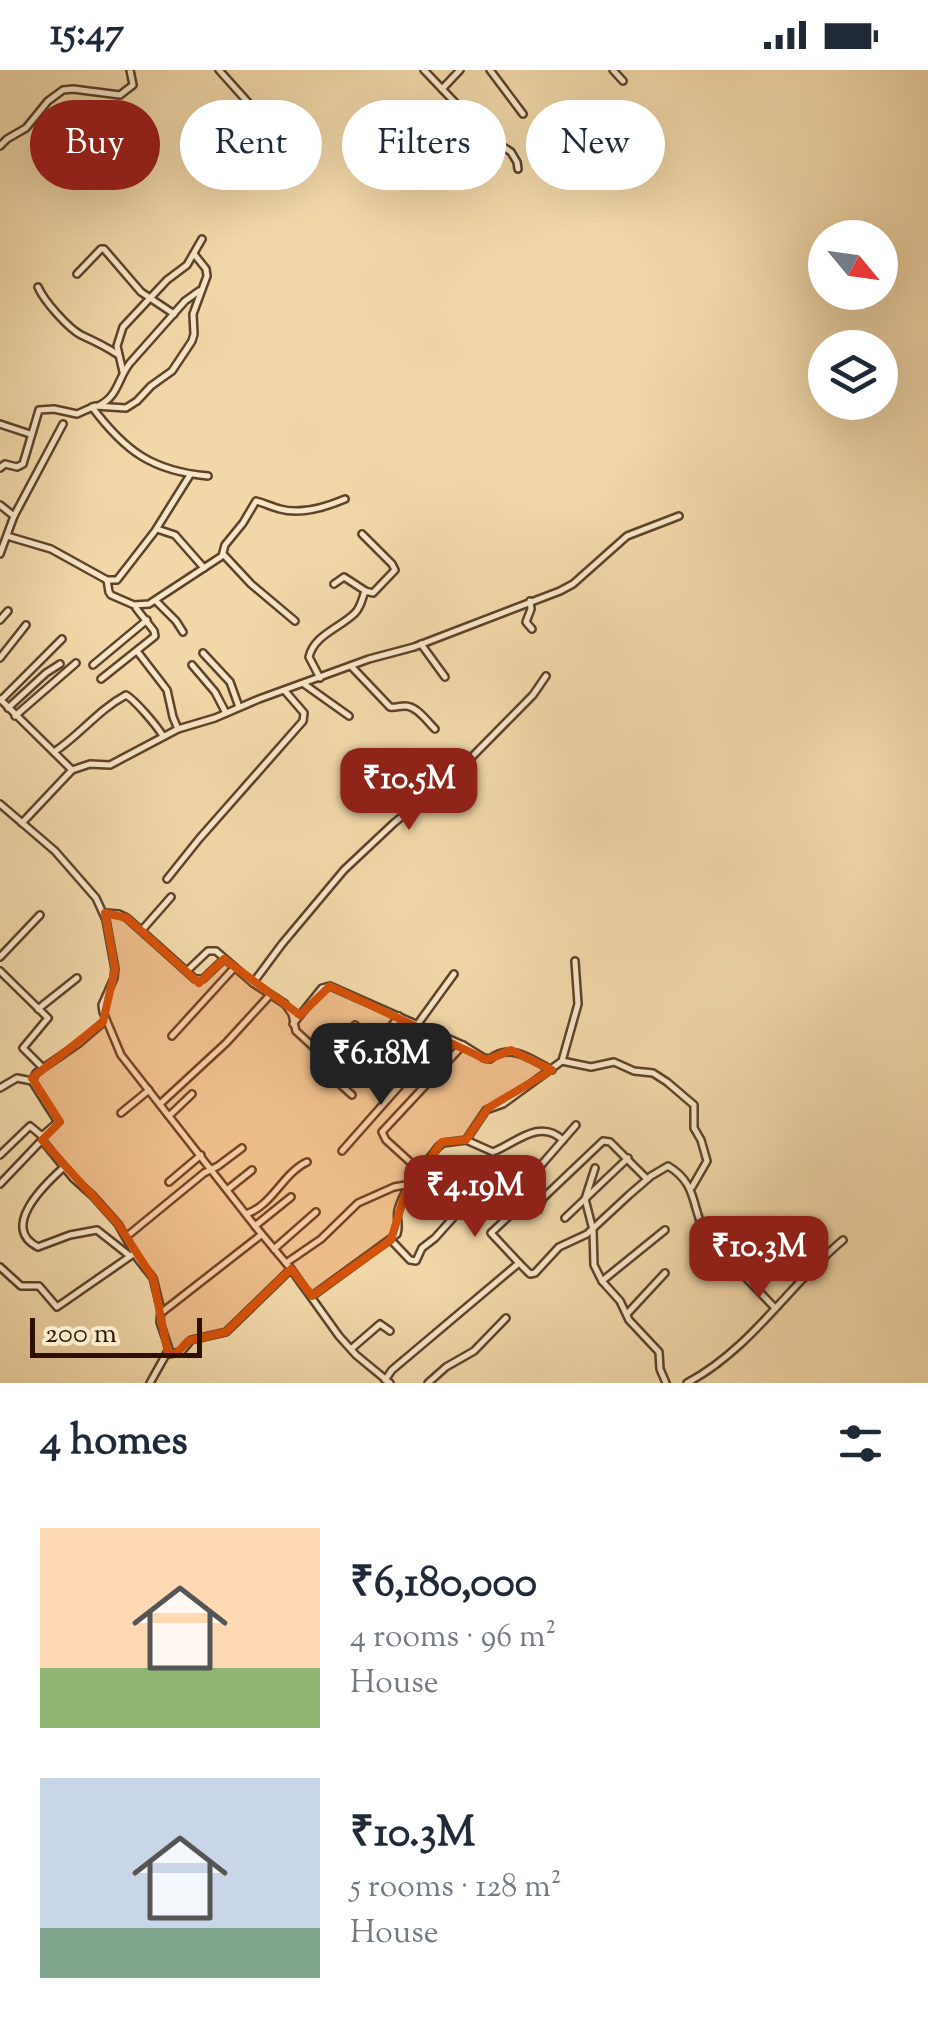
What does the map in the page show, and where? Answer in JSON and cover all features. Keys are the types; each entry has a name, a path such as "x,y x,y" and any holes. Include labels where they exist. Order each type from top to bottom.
{"street":[{"path":"0,146 32,122 55,93 74,88 120,95 133,85 130,70"},
{"path":"219,70 247,100"},
{"path":"424,70 488,138 510,152 518,169"},
{"path":"442,89 460,70"},
{"path":"490,70 523,114"},
{"path":"614,70 623,81"},
{"path":"123,372 117,346 123,327 187,265 202,239"},
{"path":"78,274 104,249 132,284 174,314"},
{"path":"95,406 131,406 172,371 192,341 193,314 208,276 194,254"},
{"path":"38,287 42,297 76,331 119,356"},
{"path":"0,468 5,464 23,464 39,410 77,414 112,398 123,372 192,294 202,290"},
{"path":"95,406 132,452 159,466 208,476"},
{"path":"0,424 30,434"},
{"path":"0,554 14,516 62,424"},
{"path":"0,525 8,533 51,548 107,580 117,580 190,475"},
{"path":"134,606 156,601 223,554 225,545 256,501 296,511 324,507 346,498"},
{"path":"0,506 14,516"},
{"path":"22,823 72,770 90,764 110,765 178,729 421,644 566,588 627,536 679,516"},
{"path":"156,529 175,535 204,568"},
{"path":"334,584 344,577 373,594 395,570 362,534"},
{"path":"223,554 295,621"},
{"path":"101,679 155,636 134,606 112,595 107,580"},
{"path":"320,678 309,657 310,651 357,611 365,591"},
{"path":"156,601 183,632"},
{"path":"530,602 526,622 532,629"},
{"path":"0,620 8,612"},
{"path":"93,665 146,620"},
{"path":"0,658 26,625"},
{"path":"62,639 0,700 72,770"},
{"path":"421,644 445,677"},
{"path":"137,651 167,690 178,729"},
{"path":"203,653 230,682 239,708"},
{"path":"16,716 76,663"},
{"path":"8,708 60,664"},
{"path":"192,665 226,713"},
{"path":"351,666 390,707 412,708 435,729"},
{"path":"253,983 344,870 471,759 533,695 546,676"},
{"path":"304,684 348,716"},
{"path":"167,879 304,721 304,713 285,691"},
{"path":"54,752 103,709 126,695 163,736"},
{"path":"1,806 70,866 105,913 115,969 102,1005 121,1055 289,1266 329,1323 387,1382 392,1370 520,1263"},
{"path":"142,930 171,896"},
{"path":"105,913 127,918 199,980 224,959"},
{"path":"0,957 40,915"},
{"path":"187,971 208,950 216,951 289,1009 302,1038 322,1054 320,1064 352,1095"},
{"path":"466,1140 486,1110 504,1104 562,1061 578,1004 574,961"},
{"path":"172,1036 234,968"},
{"path":"0,971 48,1018 24,1048 42,1067"},
{"path":"417,1025 454,974"},
{"path":"38,1010 77,978"},
{"path":"0,986 8,979"},
{"path":"294,1024 326,986 488,1059 511,1050 552,1070"},
{"path":"160,1104 226,1043 270,995"},
{"path":"362,1039 373,1043 399,1016"},
{"path":"0,1184 58,1122 32,1080 33,1075 106,1020"},
{"path":"328,1072 352,1043 356,1024"},
{"path":"342,1151 440,1035"},
{"path":"420,1171 382,1132 463,1045"},
{"path":"562,1061 591,1066 614,1062 648,1072 689,1099 695,1110 694,1128 707,1162 691,1188"},
{"path":"0,1088 17,1078 32,1080"},
{"path":"121,1113 149,1090"},
{"path":"168,1116 192,1094"},
{"path":"536,1172 576,1125"},
{"path":"0,1156 30,1126 72,1178 107,1210 126,1237 132,1254"},
{"path":"312,1296 391,1240 400,1229 397,1214 411,1184 443,1144 466,1140 493,1152 546,1130 563,1140"},
{"path":"538,1210 543,1198 600,1143 610,1142 648,1179"},
{"path":"126,1237 242,1148"},
{"path":"170,1182 201,1156"},
{"path":"565,1218 628,1158"},
{"path":"245,1214 258,1209 298,1166 307,1162"},
{"path":"508,1217 491,1232 530,1274 535,1273 560,1247 593,1230 648,1179 668,1166 691,1188 707,1237 775,1308"},
{"path":"64,1167 20,1210 17,1224 25,1240 35,1246 94,1230 132,1254 156,1283 160,1322 168,1343 168,1354 150,1383"},
{"path":"595,1168 585,1198 593,1230 594,1265 626,1315 659,1352 666,1383"},
{"path":"227,1190 252,1170"},
{"path":"391,1240 410,1260 416,1260 422,1248 484,1182"},
{"path":"168,1354 181,1352 191,1340 226,1332 352,1207 411,1184"},
{"path":"255,1226 291,1197"},
{"path":"274,1249 316,1212"},
{"path":"602,1281 665,1230"},
{"path":"161,1313 262,1234"},
{"path":"687,1383 734,1351 843,1240"},
{"path":"0,1267 21,1286 39,1286 57,1307 132,1254"},
{"path":"626,1315 666,1273"},
{"path":"428,1383 474,1350 506,1318"},
{"path":"351,1349 380,1324 390,1331"}],"highlighted area":[{"path":"105,913 127,918 199,983 224,959 300,1015 330,986 487,1060 511,1050 552,1070 488,1108 466,1140 442,1142 405,1194 391,1240 312,1296 291,1269 226,1332 188,1341 176,1354 168,1354 153,1278 118,1224 42,1140 60,1122 32,1078 103,1022 115,969"}]}
